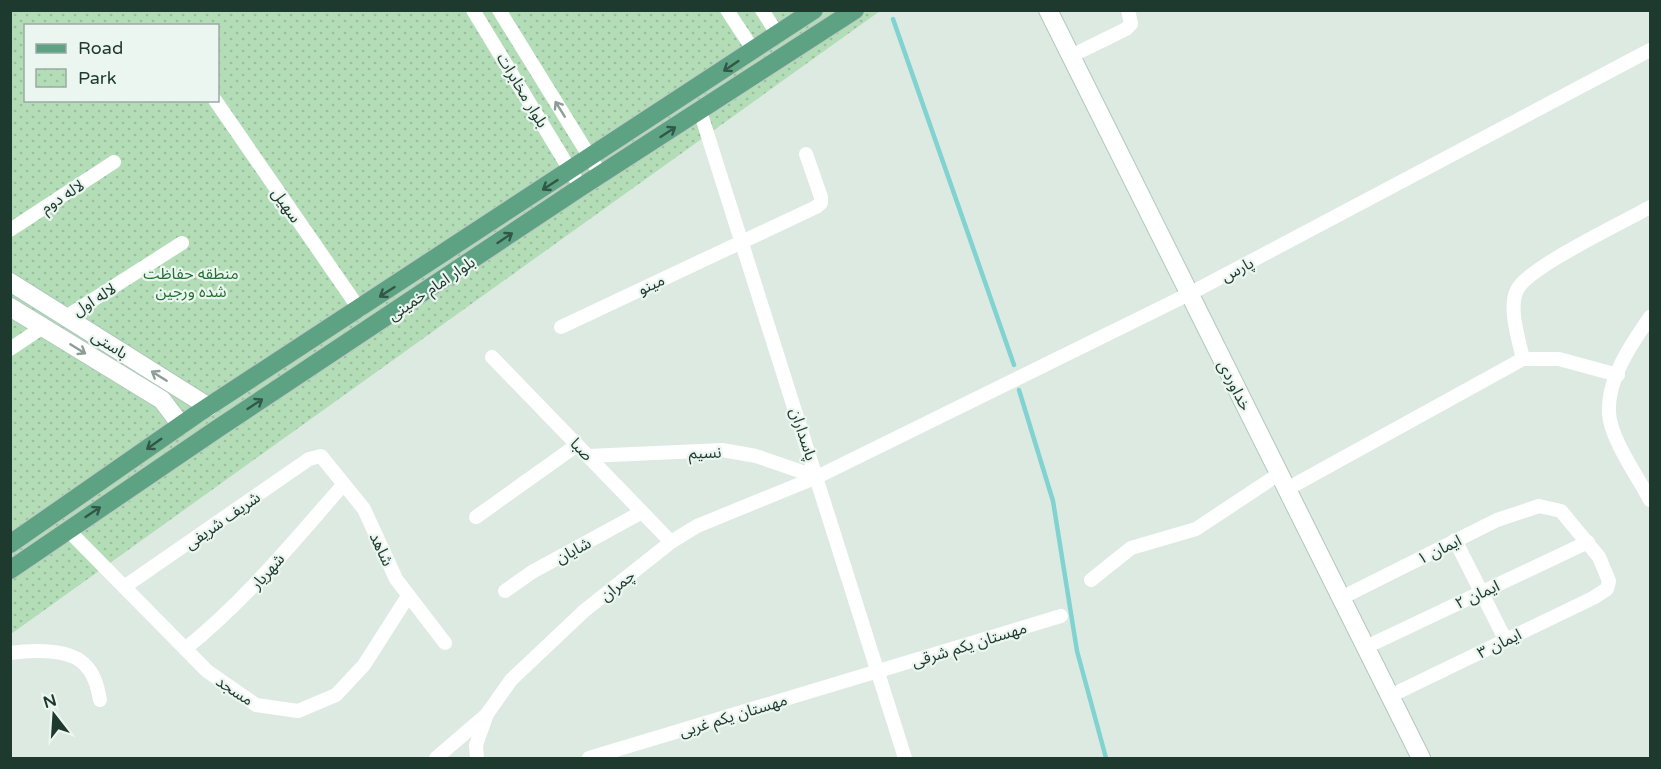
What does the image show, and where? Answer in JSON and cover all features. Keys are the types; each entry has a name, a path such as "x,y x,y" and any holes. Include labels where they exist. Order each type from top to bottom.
{"main road":[{"name":"بلوار امام خمینی","path":"10,544 181,425 591,159 814,10"},
{"name":"بلوار امام خمینی","path":"10,570 581,187 855,10"}],"street":[{"name":"بلوار مخابرات","path":"473,10 581,187"},
{"name":"بلوار مخابرات","path":"499,10 601,175"},
{"path":"727,10 754,51"},
{"path":"762,10 778,35"},
{"name":"خداوردی","path":"1048,10 1422,759"},
{"path":"1071,57 1126,29 1131,24 1128,10"},
{"name":"پارس","path":"817,477 1189,294 1649,53"},
{"name":"سهیل","path":"216,102 360,310"},
{"name":"پاسداران","path":"700,111 905,759"},
{"name":"مینو","path":"561,327 821,203 806,154"},
{"name":"لاله دوم","path":"10,230 114,162"},
{"path":"1523,359 1514,320 1516,291 1533,273 1650,207"},
{"name":"لاله اول","path":"66,317 182,243"},
{"name":"باستی","path":"10,282 209,407"},
{"name":"باستی","path":"10,307 162,400 181,425"},
{"path":"1650,317 1628,349 1618,375 1609,413 1614,433 1646,481 1650,500"},
{"path":"10,349 43,327"},
{"name":"صبا","path":"492,357 671,542"},
{"path":"1091,580 1131,548 1197,529 1283,482 1523,359 1559,359 1618,375"},
{"path":"476,517 577,445"},
{"name":"نسیم","path":"588,456 722,450 756,456 817,477"},
{"name":"شاهد","path":"321,456 364,509 396,579 445,643"},
{"name":"شریف شریفی","path":"124,588 309,459 321,456"},
{"name":"چمران","path":"477,759 476,745 487,714 511,680 568,627 671,542 698,526 817,477"},
{"name":"شهریار","path":"185,649 221,620 254,586 343,485"},
{"name":"ایمان ۱","path":"1341,598 1497,520 1539,506 1561,511 1588,542"},
{"name":"شایان","path":"505,591 532,572 642,512"},
{"name":"مسجد","path":"68,530 207,671 256,705 298,711 336,695 364,665 408,596"},
{"path":"1455,540 1506,639"},
{"name":"ایمان ۳","path":"1390,696 1593,598 1607,589 1609,581 1605,569 1588,542"},
{"name":"ایمان ۲","path":"1366,647 1588,542"},
{"name":"مهستان یکم شرقی","path":"877,671 1061,616"},
{"path":"10,653 57,652 86,664 97,684 100,700"},
{"name":"مهستان یکم غربی","path":"589,759 877,671"},
{"path":"436,759 487,714"}],"green space":[{"name":"منطقه حفاظت شده ورجین","path":"11,11 880,11 11,634"}],"waterway":[{"path":"893,19 1014,365"},
{"path":"1019,390 1053,501 1077,651 1106,758"}]}
